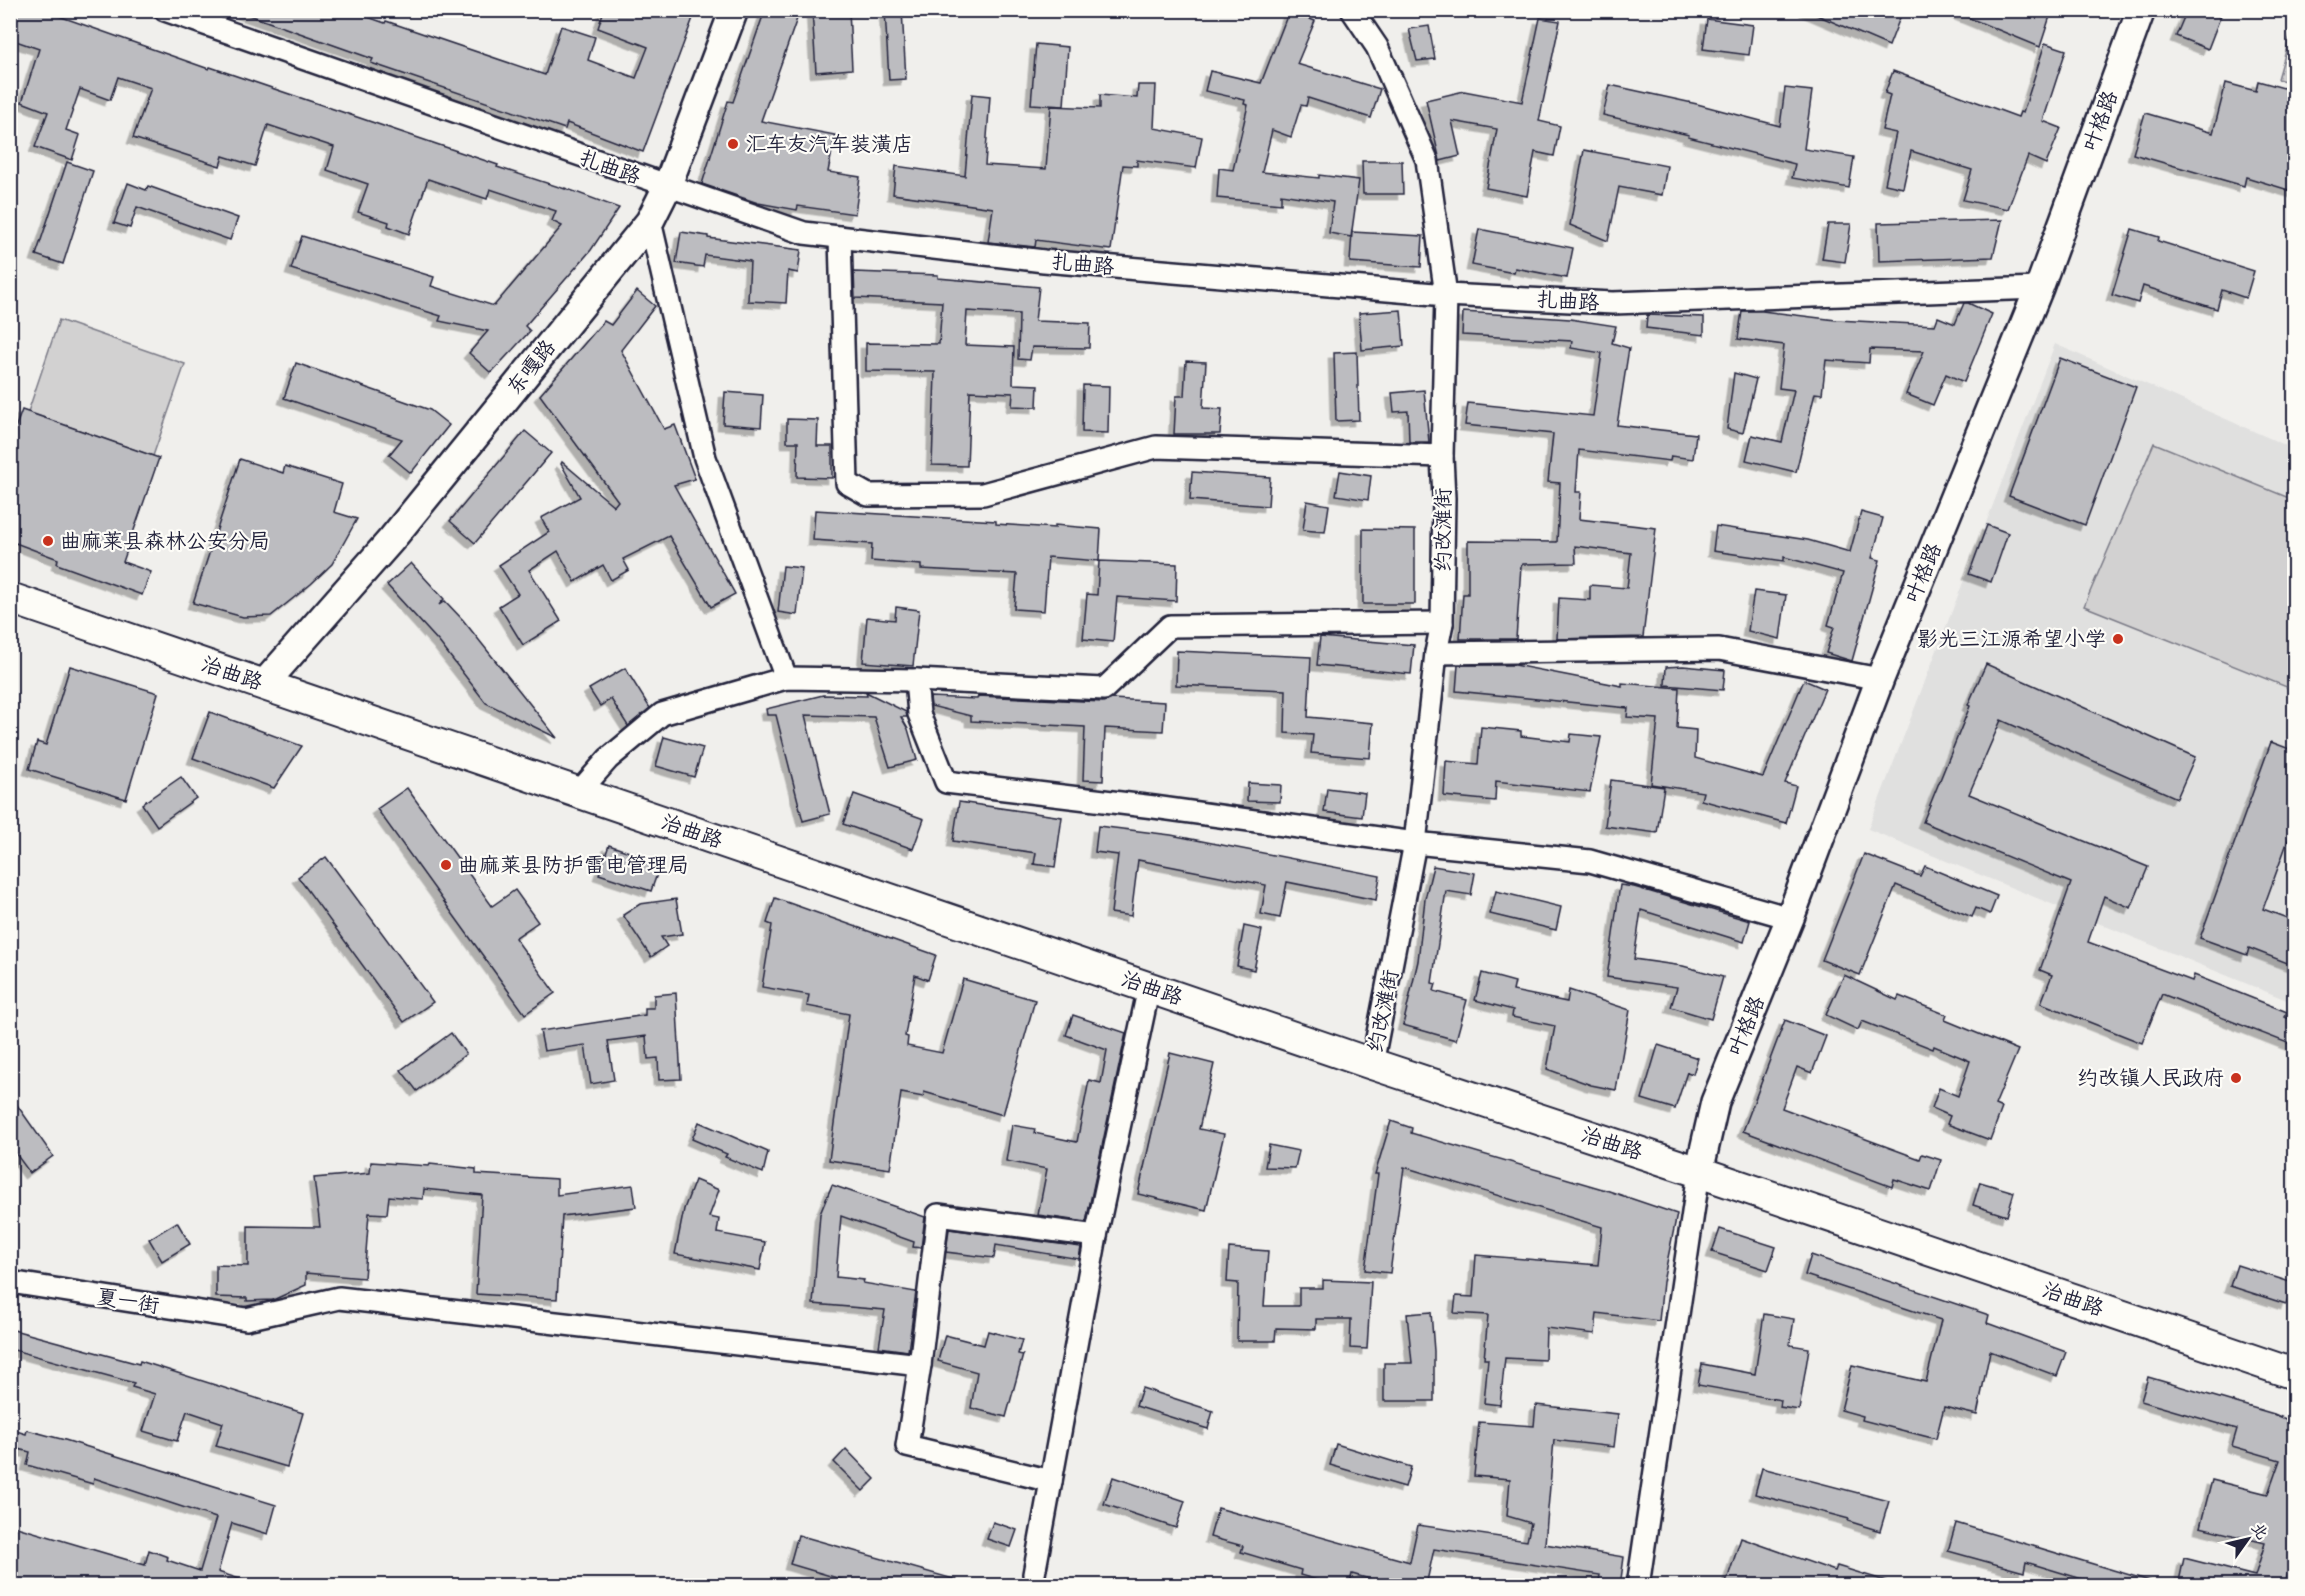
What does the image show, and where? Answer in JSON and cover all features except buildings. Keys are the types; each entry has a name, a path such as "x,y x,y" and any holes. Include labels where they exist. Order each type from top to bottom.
{"main road":[{"name":"治曲路","path":"10,598 1372,1064 2295,1374"}],"street":[{"name":"扎曲路","path":"165,10 804,233 1044,261 1446,295 1613,303 2039,288"},
{"name":"东嘎路","path":"264,684 391,540 650,221 667,187 734,10"},
{"name":"约改滩街","path":"1352,10 1377,47 1427,160 1446,295 1442,456 1444,498 1442,623 1436,653 1415,843 1372,1064"},
{"name":"叶格路","path":"1699,1172 1715,1102 1790,918 1880,679 2039,288 2141,10"},
{"path":"650,221 705,458 786,678"},
{"path":"840,237 847,483 868,495 983,494 1156,447 1442,456"},
{"path":"579,792 608,759 662,714 786,678 916,680 1104,689 1170,626 1442,623"},
{"path":"1436,653 1719,650 1880,679"},
{"path":"916,680 919,714 946,782 1154,807 1415,843 1590,861 1790,918"},
{"path":"1034,1574 1096,1236 1149,987"},
{"path":"1638,1586 1660,1421 1699,1172"},
{"path":"1051,1481 907,1446 920,1365 938,1215 1096,1236"},
{"name":"夏一街","path":"10,1282 246,1319 339,1298 920,1365"}],"shaded area":[{"path":"2294,22 2294,84 2278,79"},
{"path":"59,320 185,364 153,456 28,412"},
{"name":"影光三江源希望小学","path":"2055,344 2294,449 2294,1003 1868,829"},
{"path":"2154,443 2294,500 2294,690 2084,606"}],"place":[{"name":"汇车友汽车装潢店","path":"733,144"},
{"name":"曲麻莱县森林公安分局","path":"48,541"},
{"name":"影光三江源希望小学","path":"2118,639"},
{"name":"曲麻莱县防护雷电管理局","path":"446,865"},
{"name":"约改镇人民政府","path":"2236,1078"}]}
